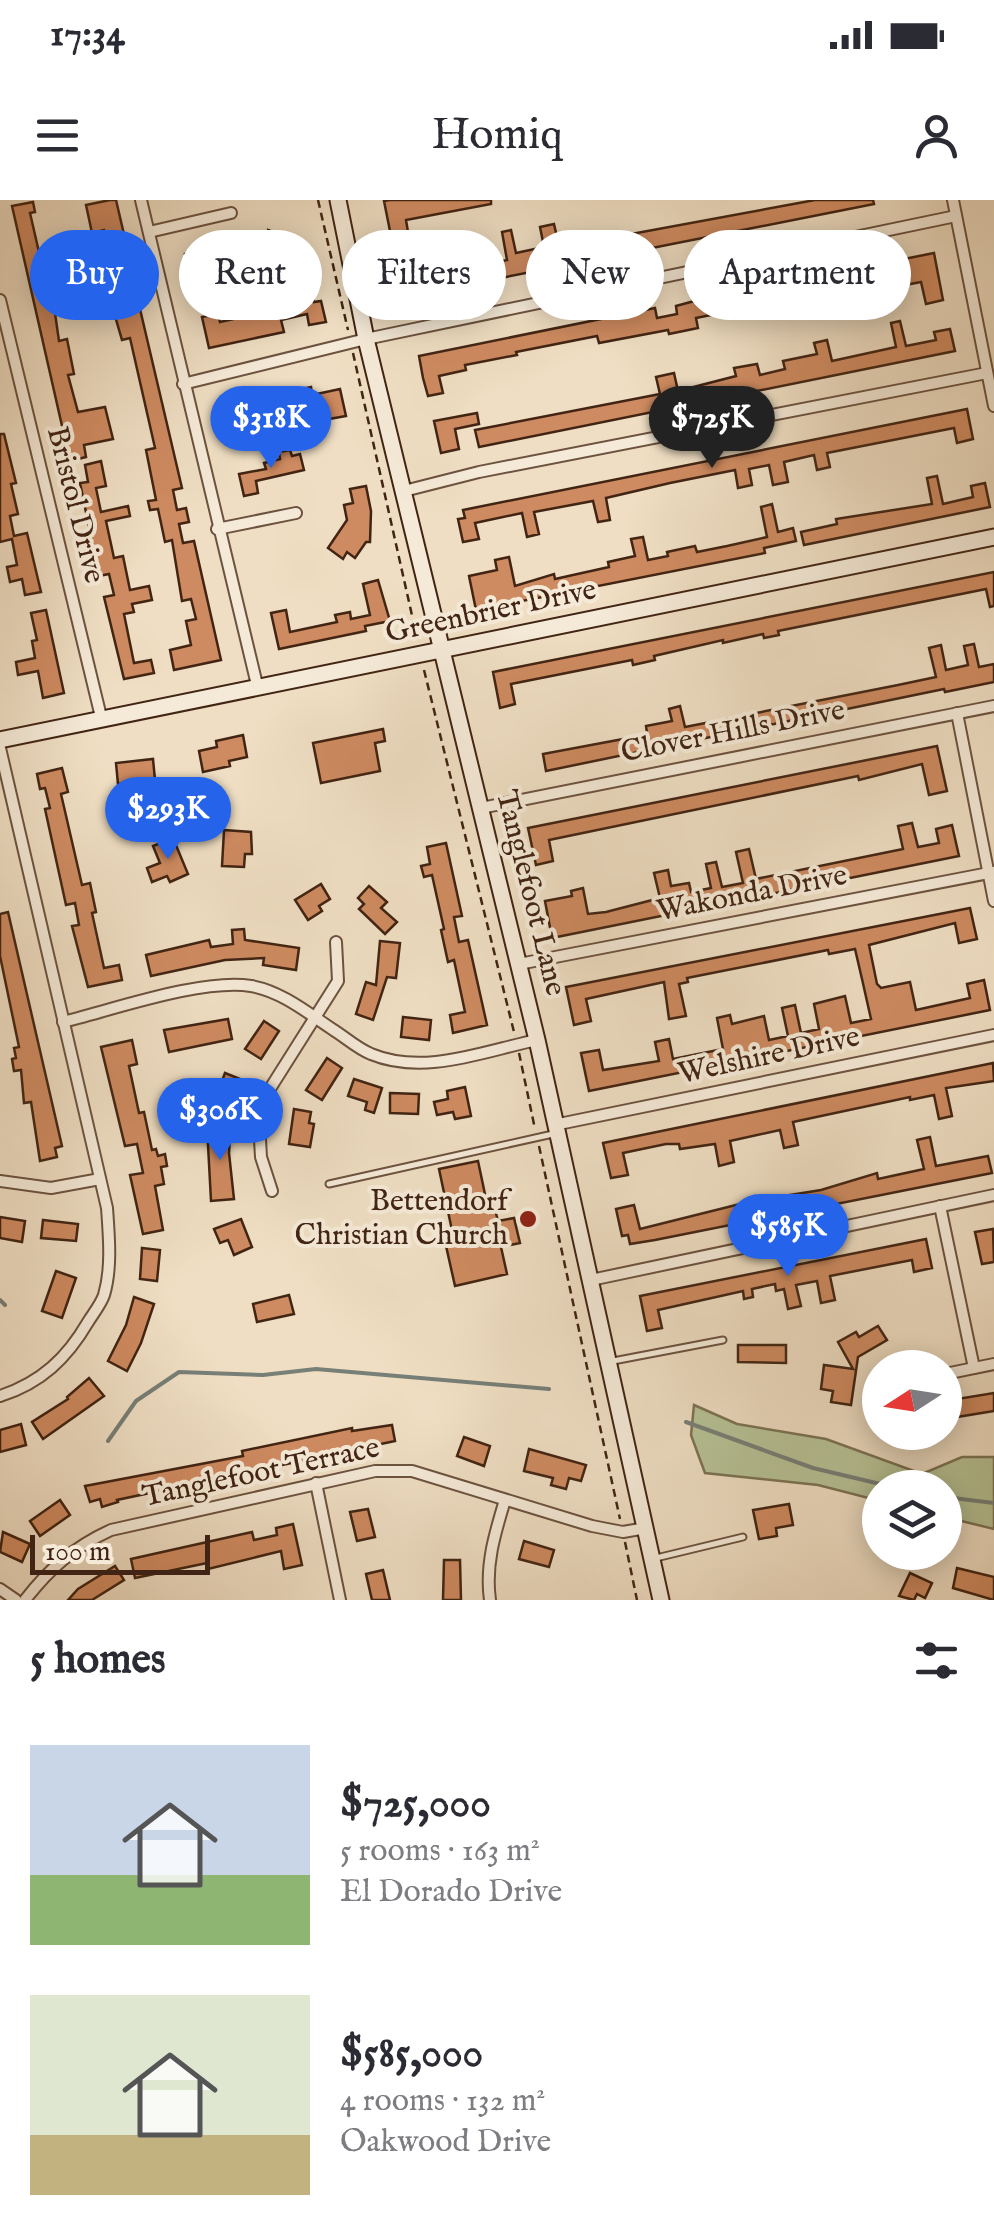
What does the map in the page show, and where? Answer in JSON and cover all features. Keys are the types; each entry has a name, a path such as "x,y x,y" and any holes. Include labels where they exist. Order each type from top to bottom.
{"main road":[{"name":"Tanglefoot Lane","path":"338,200 359,341 404,490 519,964 661,1600"},
{"name":"Greenbrier Drive","path":"0,744 994,537"}],"street":[{"path":"140,200 148,230"},
{"path":"953,200 994,406"},
{"path":"157,230 231,213"},
{"path":"183,384 359,341 956,216"},
{"path":"159,280 258,689"},
{"name":"Bristol Drive","path":"0,300 102,721"},
{"path":"404,490 987,373"},
{"path":"218,529 296,513"},
{"name":"Clover Hills Drive","path":"481,808 994,706"},
{"path":"956,713 994,900"},
{"path":"0,744 100,1179 110,1238 104,1297 72,1348 50,1370 0,1396"},
{"name":"Wakonda Drive","path":"519,964 991,873"},
{"path":"272,1191 260,1157 259,1123 266,1094 338,981 336,942"},
{"path":"63,1022 179,994 238,985 255,986 292,1002 369,1054 405,1064 431,1064 537,1040"},
{"name":"Welshire Drive","path":"555,1129 994,1035"},
{"path":"0,1181 51,1188 100,1179"},
{"path":"591,1280 994,1195"},
{"path":"940,1206 974,1368"},
{"path":"962,1370 994,1364"},
{"name":"Tanglefoot Terrace","path":"25,1600 48,1570 80,1544 111,1530 316,1483 394,1470 622,1532 646,1528"},
{"path":"316,1483 340,1600"},
{"path":"490,1600 490,1550 505,1500"},
{"path":"0,1589 16,1600"}],"lane":[{"path":"329,1184 536,1137 555,1129"},
{"path":"610,1362 723,1340"},
{"path":"653,1559 743,1537"}],"path":[{"path":"318,200 359,341 420,654 517,1044 637,1600"}],"green space":[{"path":"694,1405 737,1424 826,1439 911,1470 862,1470 862,1496 818,1485 705,1473 691,1435"},
{"path":"962,1457 994,1457 994,1529 962,1521 962,1470 931,1470"}],"building":[{"path":"116,200 123,230 91,230 86,205"},
{"path":"491,200 491,204 406,220 408,230 390,230 384,201"},
{"path":"815,200 873,200 874,204 743,230 684,230 684,242 664,246 664,230 653,230"},
{"path":"33,202 30,285 12,206"},
{"path":"554,224 555,230 541,230 540,227"},
{"path":"511,230 516,253 526,251 526,273 506,277 506,231"},
{"path":"934,253 943,300 926,304 921,282 911,284 911,258"},
{"path":"684,304 684,320 696,320 698,328 599,343 597,336 516,352 517,355 465,365 466,370 439,376 443,393 428,396 419,356 596,320 664,320 664,317 677,314 676,306"},
{"path":"322,305 326,322 309,325 308,320 322,320"},
{"path":"38,320 56,320 59,341 67,339 74,374 68,375 78,412 105,407 113,439 84,445 86,457 70,461"},
{"path":"116,320 143,320 182,488 173,490 177,510 186,508 189,522 179,524 183,543 194,541 221,660 174,670 170,650 191,645 186,621 196,619 191,599 182,601 172,540 165,542 158,509 150,510 148,501 156,500 146,450 155,448 130,338 122,340"},
{"path":"203,320 281,320 284,332 209,348"},
{"path":"900,321 906,346 936,340 934,332 950,329 955,351 479,447 475,430 660,394 656,377 674,373 678,391 736,376 734,368 757,364 760,375 785,369 783,361 817,354 814,343 827,340 832,361 896,347 891,323"},
{"path":"311,387 312,395 340,389 346,416 291,422 287,402 299,399 297,390"},
{"path":"276,394 279,411 227,426 223,407"},
{"path":"967,409 973,439 957,443 954,428 827,453 830,467 817,470 814,455 784,462 788,482 773,485 769,465 749,469 752,485 738,488 735,470 670,483 606,498 610,520 598,522 593,501 534,512 539,534 527,537 522,513 475,523 479,539 463,542 458,519 465,518 463,510"},
{"path":"477,413 479,424 455,429 459,449 441,453 434,421"},
{"path":"0,434 4,434 16,483 11,484 18,514 10,516 14,536 27,533 41,592 25,595 22,579 10,582 7,567 17,565 12,539 0,542"},
{"path":"290,450 292,456 300,454 304,470 256,481 258,493 244,496 239,474 266,469 264,463 280,459 279,452"},
{"path":"101,461 106,486 96,488 101,512 128,506 130,516 106,521 114,558 123,556 130,590 149,586 152,600 132,604 134,612 124,614 134,663 151,660 154,673 124,679 104,597 114,595 109,574 99,576 80,483 88,482 85,465"},
{"path":"937,476 943,504 973,497 971,486 985,483 990,507 804,545 801,532 837,524 836,519 932,504 927,478"},
{"path":"366,486 371,511 370,542 355,558 347,552 343,559 328,548 347,520 344,505 353,503 350,489"},
{"path":"772,504 778,532 793,528 796,541 764,548 765,553 476,610 469,576 497,570 495,560 509,557 515,586 554,574 555,579 609,567 608,562 635,556 631,539 643,537 648,560 695,546 697,552 727,546 767,537 761,507"},
{"path":"994,572 994,606 990,607 986,589 778,631 779,635 764,638 763,634 723,640 654,656 655,660 633,665 632,660 511,684 515,704 500,708 493,672"},
{"path":"378,580 390,621 365,626 366,631 279,649 271,613 286,610 290,632 337,622 335,615 350,612 351,619 370,615 363,584"},
{"path":"46,610 64,693 43,698 38,671 18,675 16,662 35,658 32,641 37,640 31,613"},
{"path":"974,644 979,667 994,664 994,682 546,771 543,754 639,736 647,733 646,726 672,721 669,709 680,706 685,727 936,677 929,648 941,645 946,670 968,665 964,646"},
{"path":"383,729 385,741 375,743 380,771 321,783 313,743"},
{"path":"243,735 247,757 229,761 230,766 203,772 199,751 217,747 216,741"},
{"path":"937,746 947,791 929,795 922,764 859,780 858,776 549,840 553,861 536,865 528,828"},
{"path":"153,759 155,780 118,784 116,763"},
{"path":"62,768 68,792 61,794 82,885 90,883 104,968 119,965 122,980 88,987 72,926 79,925 75,903 66,905 45,809 50,808 37,774"},
{"path":"912,823 918,847 939,843 936,829 952,825 959,856 552,938 545,901 572,896 571,891 583,888 588,914 606,912 660,898 654,873 668,870 671,886 689,883 691,892 711,888 706,864 716,862 722,887 743,883 736,852 749,849 756,879 903,849 898,826"},
{"path":"224,830 251,832 252,854 245,854 244,867 222,866"},
{"path":"173,838 188,874 170,882 167,876 152,882 147,868 160,863 153,846"},
{"path":"446,843 462,916 454,917 459,942 468,940 487,1025 453,1033 450,1015 465,1012 454,960 448,962 432,875 424,877 421,866 430,864 427,847"},
{"path":"321,884 330,899 319,906 322,911 308,920 295,900"},
{"path":"369,886 387,902 381,908 397,922 385,934 359,909 364,904 358,898"},
{"path":"970,908 977,939 959,943 955,923 869,945 877,984 881,988 910,982 916,1010 970,998 967,984 984,980 990,1010 589,1091 581,1053 599,1050 603,1070 659,1061 655,1042 669,1039 673,1059 723,1049 717,1018 730,1015 732,1024 764,1016 769,1040 788,1036 782,1008 795,1005 801,1033 819,1029 814,1004 845,996 851,1023 871,1019 855,949 829,954 828,950 687,978 688,982 679,984 686,1016 669,1019 664,982 586,999 591,1021 574,1025 566,987"},
{"path":"8,912 62,1146 55,1148 57,1157 40,1161 31,1102 24,1103 21,1070 14,1071 12,1059 16,1058 14,1048 19,1047 0,956 0,914"},
{"path":"244,929 245,940 299,948 296,970 263,965 264,958 225,960 151,976 146,955 209,940 211,947 233,944 232,930"},
{"path":"380,941 400,943 396,978 387,977 373,1020 356,1014 366,982 376,985"},
{"path":"403,1017 431,1020 429,1040 401,1037"},
{"path":"228,1019 232,1039 169,1052 164,1030"},
{"path":"264,1021 279,1031 261,1059 245,1049"},
{"path":"132,1040 137,1064 129,1066 139,1113 144,1112 152,1150 156,1149 158,1156 165,1154 167,1166 161,1167 164,1184 155,1186 163,1230 143,1234 130,1175 143,1173 137,1144 125,1146 101,1047"},
{"path":"327,1058 342,1068 322,1100 306,1090"},
{"path":"993,1063 994,1081 946,1088 952,1116 939,1119 934,1095 910,1097 793,1122 798,1145 784,1148 780,1130 730,1141 734,1162 719,1166 715,1144 680,1149 679,1144 666,1144 623,1153 628,1175 611,1178 603,1143"},
{"path":"225,1073 245,1081 233,1113 213,1105"},
{"path":"354,1079 382,1088 374,1113 365,1110 367,1102 348,1096"},
{"path":"465,1087 471,1116 455,1119 453,1112 437,1115 434,1102 448,1099 447,1091"},
{"path":"390,1093 419,1094 418,1114 390,1113"},
{"path":"294,1109 311,1112 309,1123 314,1124 310,1147 289,1144"},
{"path":"207,1126 231,1126 229,1153 234,1199 211,1201"},
{"path":"930,1137 936,1166 988,1156 992,1173 655,1240 630,1244 628,1235 622,1236 616,1209 634,1205 640,1229 752,1201 821,1190 877,1173 878,1179 924,1169 917,1140"},
{"path":"478,1161 486,1199 492,1198 498,1221 514,1218 520,1243 501,1247 507,1274 455,1286 444,1237 453,1235 439,1169"},
{"path":"0,1217 25,1221 22,1242 0,1238"},
{"path":"241,1219 252,1247 234,1255 228,1240 220,1243 214,1229"},
{"path":"43,1220 78,1224 76,1241 41,1238"},
{"path":"993,1229 994,1262 982,1264 975,1232"},
{"path":"926,1239 932,1268 914,1272 912,1260 830,1276 835,1300 821,1303 817,1281 796,1285 801,1306 788,1309 784,1289 776,1291 775,1284 752,1289 753,1297 744,1299 743,1291 658,1310 662,1328 647,1331 640,1296"},
{"path":"142,1248 160,1250 157,1281 140,1279"},
{"path":"56,1271 76,1278 62,1318 42,1311"},
{"path":"289,1295 294,1314 257,1322 253,1304"},
{"path":"134,1297 154,1304 127,1371 108,1361 126,1325"},
{"path":"878,1326 887,1340 862,1350 858,1357 851,1405 831,1402 833,1391 821,1389 824,1365 853,1369 838,1342 856,1332 859,1337"},
{"path":"738,1345 786,1345 786,1363 738,1362"},
{"path":"89,1378 104,1396 43,1439 32,1422 68,1399"},
{"path":"994,1393 994,1411 962,1416 962,1398"},
{"path":"21,1424 26,1445 0,1452 0,1430"},
{"path":"392,1425 395,1441 117,1500 102,1507 100,1499 90,1502 85,1486 243,1456 242,1451 352,1428"},
{"path":"464,1437 490,1446 484,1466 457,1456"},
{"path":"529,1449 586,1465 581,1481 569,1478 566,1489 551,1485 553,1478 524,1471"},
{"path":"60,1500 70,1515 40,1536 30,1521"},
{"path":"789,1504 793,1525 776,1528 777,1536 759,1539 753,1510"},
{"path":"368,1509 375,1537 357,1541 350,1512"},
{"path":"293,1524 302,1565 284,1569 281,1551 208,1569 207,1563 135,1578 131,1559 252,1532 254,1540 277,1535 276,1528"},
{"path":"3,1532 30,1544 22,1562 0,1552"},
{"path":"524,1541 554,1550 549,1567 519,1559"},
{"path":"444,1560 460,1560 461,1600 443,1600"},
{"path":"115,1566 124,1580 92,1600 68,1600 78,1589"},
{"path":"383,1570 390,1600 372,1600 366,1574"},
{"path":"957,1570 994,1577 994,1600 953,1588"},
{"path":"910,1573 932,1583 925,1598 917,1594 914,1600 899,1596"}],"waterway":[{"path":"0,1300 5,1305"},
{"path":"108,1441 136,1401 179,1372 263,1375 316,1369 549,1389"},
{"path":"686,1422 813,1468 862,1480"},
{"path":"962,1499 994,1503"}],"place":[{"name":"Bettendorf Christian Church","path":"528,1219"}]}
